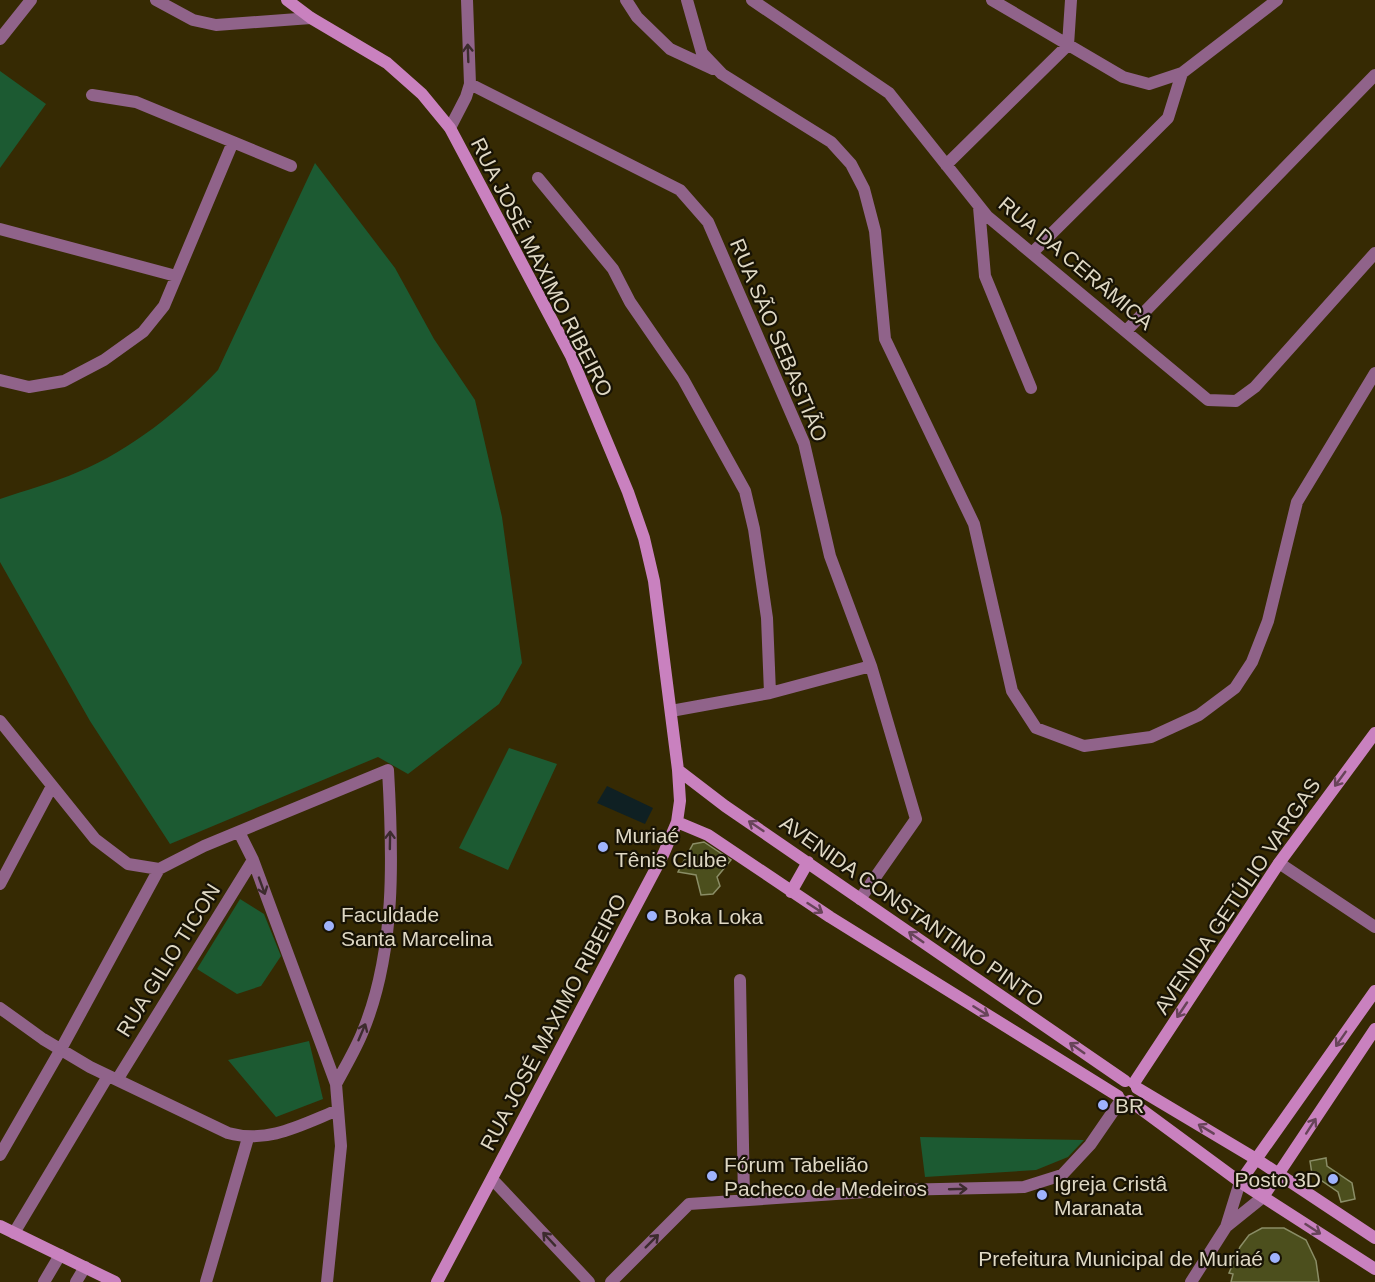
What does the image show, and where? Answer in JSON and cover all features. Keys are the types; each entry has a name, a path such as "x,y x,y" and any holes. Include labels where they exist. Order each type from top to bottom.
{"street":[{"path":"0,39 31,0"},
{"path":"156,0 193,20 216,26 311,18"},
{"name":"RUA JOSÉ MAXIMO RIBEIRO","path":"287,0 311,18 387,63 422,94 450,128 570,356 628,492 644,537 654,580 678,770 677,822 663,855 437,1282"},
{"path":"450,128 470,84 467,0"},
{"path":"626,0 637,18 670,49 722,74 831,142 851,164 864,189 875,231 885,339 974,524 1012,691 1036,728 1084,746 1151,737 1199,716 1235,688 1252,662 1268,621 1297,502 1375,373"},
{"path":"687,0 702,53 722,74"},
{"name":"RUA DA CERÂMICA","path":"752,0 889,93 987,216 1208,400 1236,400 1255,387 1375,253"},
{"path":"992,0 1123,77 1149,84 1182,73 1276,0"},
{"path":"946,165 1068,45 1071,0"},
{"path":"1032,253 1168,118 1182,73"},
{"path":"1126,332 1375,75"},
{"name":"RUA SÃO SEBASTIÃO","path":"470,84 680,190 708,222 804,443 830,556 871,666 916,819 860,899"},
{"path":"93,94 136,102 291,166"},
{"path":"0,380 28,387 64,381 104,360 143,332 164,306 233,142"},
{"path":"538,178 613,269 630,302 683,378 745,491 762,583 770,693"},
{"path":"979,206 985,276 1031,388"},
{"path":"0,229 176,276"},
{"path":"671,711 770,693 871,666"},
{"path":"0,721 95,839 128,864 159,869 239,832 388,771 388,914 378,982 363,1030 336,1084"},
{"name":"AVENIDA GETÚLIO VARGAS","path":"1132,1084 1280,863 1375,733"},
{"name":"AVENIDA CONSTANTINO PINTO","path":"678,770 725,806 1106,1068 1256,1160 1375,1238"},
{"path":"0,884 52,786"},
{"name":"AVENIDA CONSTANTINO PINTO","path":"677,822 708,835 791,892 1123,1099 1240,1182 1375,1269"},
{"path":"239,832 253,860 336,1084 341,1146 327,1282"},
{"name":"RUA GILIO TICON","path":"14,1233 253,860"},
{"path":"791,892 808,862"},
{"path":"1280,863 1375,927"},
{"path":"0,1155 61,1049 159,869"},
{"path":"740,980 744,1199"},
{"path":"1191,1282 1226,1227 1240,1182 1375,991"},
{"path":"0,1008 61,1049 113,1078 228,1133 248,1138 276,1135 338,1110"},
{"path":"1226,1227 1263,1197 1375,1029"},
{"path":"1098,1084 1107,1079 1106,1068"},
{"path":"610,1282 689,1204 895,1190 1024,1187 1062,1175 1090,1145 1123,1099 1137,1096 1132,1084 1118,1087 1123,1099"},
{"path":"206,1282 248,1138"},
{"path":"492,1179 589,1282"},
{"path":"0,1226 115,1282"},
{"path":"44,1282 60,1255"},
{"path":"76,1282 85,1267"}],"green space":[{"path":"0,71 46,104 0,168"},
{"path":"315,163 395,268 434,339 475,400 502,517 522,663 499,704 408,774 378,757 170,844 90,721 0,562 0,499 69,476 117,453 171,414 218,370"},
{"path":"509,748 557,764 508,870 459,848"},
{"path":"240,899 264,914 281,956 261,986 237,994 197,969"},
{"path":"309,1041 323,1099 276,1117 228,1060"},
{"path":"920,1137 1084,1140 1068,1157 1036,1170 925,1177"}],"shaded area":[{"path":"607,786 653,808 645,824 597,803"}],"building":[{"path":"704,842 731,860 717,877 720,886 713,894 701,895 696,875 678,872 693,844"},
{"path":"1326,1158 1327,1166 1352,1183 1355,1199 1341,1202 1338,1192 1312,1174 1310,1161"},
{"name":"Prefeitura Municipal de Muriaé","path":"1262,1228 1284,1228 1306,1240 1316,1261 1319,1282 1231,1282 1233,1274 1229,1273 1240,1247 1249,1235"}],"place":[{"name":"Muriaé Tênis Clube","path":"603,847"},
{"name":"Boka Loka","path":"652,916"},
{"name":"Faculdade Santa Marcelina","path":"329,926"},
{"name":"BR","path":"1103,1105"},
{"name":"Fórum Tabelião Pacheco de Medeiros","path":"712,1176"},
{"name":"Posto 3D","path":"1333,1179"},
{"name":"Igreja Cristâ Maranata","path":"1042,1195"},
{"name":"Prefeitura Municipal de Muriaé","path":"1275,1258"}]}
